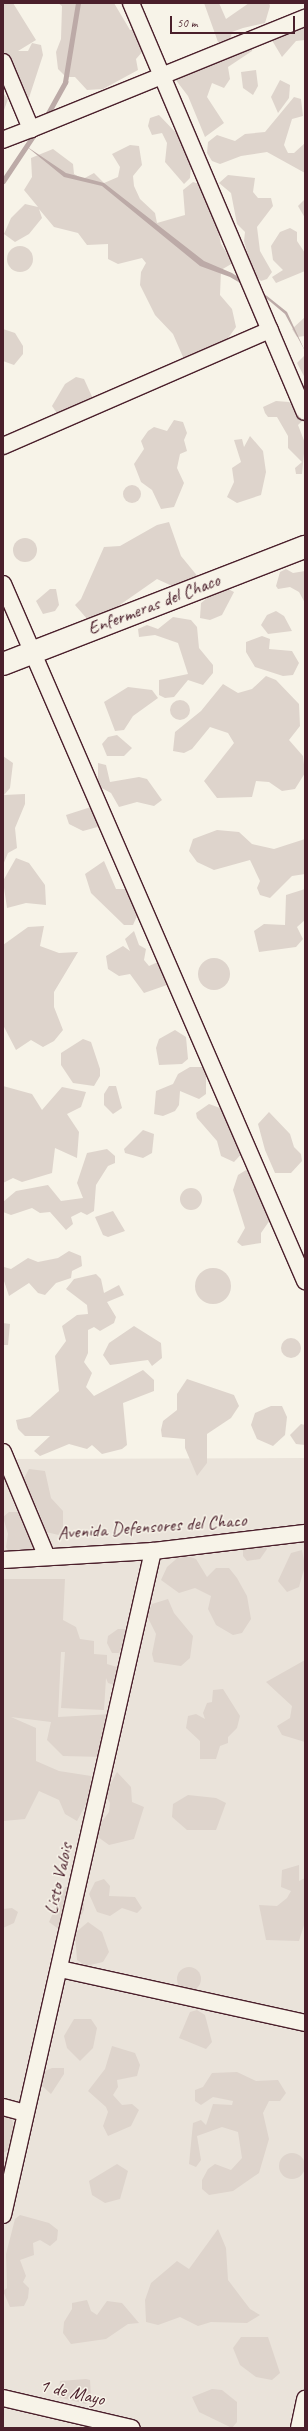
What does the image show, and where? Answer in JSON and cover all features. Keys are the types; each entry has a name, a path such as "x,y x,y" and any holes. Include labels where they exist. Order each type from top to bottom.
{"main road":[{"name":"Enfermeras del Chaco","path":"3,664 305,547"}],"street":[{"path":"131,3 305,412"},
{"path":"3,140 305,18"},
{"path":"3,62 31,129"},
{"path":"3,446 270,330"},
{"path":"3,584 305,1281"},
{"path":"3,1452 46,1555"},
{"name":"Avenida Defensores del Chaco","path":"3,1560 46,1555 153,1551 305,1533"},
{"name":"Listo Valois","path":"3,2215 25,2113 60,1969 153,1551"},
{"path":"60,1969 305,2023"},
{"path":"3,2107 25,2113"},
{"name":"1 de Mayo","path":"3,2398 132,2428"},
{"path":"298,2428 305,2399"}],"shaded area":[{"path":"3,3 13,3 36,40 18,51 28,51 32,43 41,45 43,55 26,107 3,82"},
{"path":"58,3 114,3 130,30 138,28 143,51 136,59 138,70 103,89 87,90 75,77 66,77 58,69 56,52 61,39 62,6"},
{"path":"204,3 219,3 226,19 249,3 269,3 270,6 265,23 232,32 230,41 218,42"},
{"path":"305,24 305,40 296,41 282,57 270,37"},
{"path":"255,39 252,51 228,67 230,79 224,88 212,83 207,97 224,123 205,137 188,96 175,79"},
{"path":"256,70 258,86 253,95 243,88 241,72"},
{"path":"280,80 290,85 289,98 278,113 271,97"},
{"path":"3,93 8,99 3,113"},
{"path":"294,97 301,99 303,116 292,119 284,145 288,153 294,153 305,143 305,173 267,152 241,156 220,164 212,161 207,153 208,142 217,135 235,141 245,134 265,132"},
{"path":"159,115 179,136 191,166 190,178 184,184 165,162 167,143 162,133 152,135 148,126 150,118"},
{"path":"130,145 139,146 142,165 133,176 134,186 140,199 155,213 157,223 185,215 183,190 193,182 199,184 211,194 221,244 233,263 221,270 220,295 232,309 236,327 226,341 181,366 183,357 173,334 155,315 140,285 141,272 146,263 142,258 118,264 108,259 108,244 87,245 78,233 54,227 39,209 42,218 29,234 15,242 4,234 11,218 25,204 38,207 24,190 32,177 31,158 53,149 73,164 74,174 83,179 94,173 104,183 118,177 120,167 112,154"},
{"path":"26,146 66,173 104,183 204,261 232,273 267,296 287,312 305,351 285,314 266,298 230,277 200,266 102,186 64,177"},
{"path":"228,175 255,178 253,192 258,198 271,198 273,206 257,227 260,251 272,272 267,279 261,281 253,273 244,241 245,232 237,224 231,193 219,183"},
{"path":"305,199 305,218 298,206"},
{"path":"290,228 297,232 297,241 305,253 305,271 276,283 272,277 283,270 273,260 271,246 280,232"},
{"path":"20,246 29,250 33,259 29,268 20,272 11,268 7,259 11,250"},
{"path":"305,317 305,336 297,337 292,329"},
{"path":"3,329 15,333 23,346 23,354 14,365 3,361"},
{"path":"305,355 305,378 297,363"},
{"path":"76,377 84,379 94,401 61,419 52,406 65,384"},
{"path":"276,401 289,402 302,415 303,420 298,425 305,443 302,474 296,474 295,468 302,462 288,448 288,436 277,417 268,417 265,413 263,407"},
{"path":"174,420 183,422 187,433 184,440 187,451 180,454 177,468 184,483 174,507 161,509 152,490 141,482 134,464 144,449 141,441 148,431 154,427 167,431"},
{"path":"250,436 263,451 266,472 261,495 237,503 227,497 234,482 232,468 241,462 234,440 242,439 244,447"},
{"path":"132,485 138,488 141,494 138,500 132,503 126,500 123,494 126,488"},
{"path":"169,522 181,556 199,578 188,585 170,585 157,579 104,616 88,620 75,605 81,599 104,547 120,546 157,525"},
{"path":"25,538 33,542 37,550 33,558 25,562 17,558 13,550 17,542"},
{"path":"286,569 293,573 305,571 305,603 299,592 290,587 278,589 276,586 280,572"},
{"path":"222,586 234,592 222,615 210,620 200,618 201,603"},
{"path":"50,589 56,589 59,605 55,611 43,614 36,601"},
{"path":"276,611 284,616 292,631 268,634 261,625 267,615"},
{"path":"173,617 191,620 197,627 199,648 213,665 213,673 203,685 188,680 174,697 165,698 159,695 159,680 188,674 178,643 155,635 139,637 138,629 147,625 158,629"},
{"path":"262,636 270,639 269,649 292,651 299,663 293,675 283,676 255,667 246,652 246,642"},
{"path":"266,676 276,680 299,704 300,726 289,740 303,756 305,773 295,789 282,791 269,782 256,781 252,797 217,798 204,781 234,743 228,733 210,727 192,749 184,753 173,751 175,732 201,711 223,684 238,693 252,689"},
{"path":"128,687 152,690 158,698 133,716 124,730 115,731 104,702"},
{"path":"180,700 187,703 190,710 187,717 180,720 173,717 170,710 173,703"},
{"path":"117,735 132,748 124,756 107,756 102,744 108,737"},
{"path":"3,756 13,763 10,788 4,795 25,794 25,804 15,828 17,848 8,853 3,865"},
{"path":"98,763 106,765 110,782 139,777 147,779 162,800 154,806 137,802 119,807 111,793 98,786"},
{"path":"94,806 101,826 83,831 69,824 66,815"},
{"path":"217,830 239,832 252,844 274,849 305,839 305,874 292,876 270,898 260,895 257,888 260,881 250,860 214,870 197,862 189,851 193,839"},
{"path":"16,858 29,863 45,885 46,905 26,903 7,908 3,881"},
{"path":"104,861 116,889 127,889 133,899 137,916 133,925 124,925 91,893 85,874"},
{"path":"305,889 305,920 297,927 303,939 296,947 259,952 254,931 264,924 285,925 286,895"},
{"path":"44,926 40,946 59,953 78,952 54,992 54,1007 63,1030 54,1041 43,1047 31,1040 16,1050 3,1025 3,945 28,927"},
{"path":"134,931 139,945 146,949 144,960 149,966 158,962 166,971 167,985 144,993 130,974 119,976 108,969 106,956 123,946 130,951 125,939"},
{"path":"211,958 217,958 226,962 230,974 226,986 217,990 211,990 202,986 198,977 198,971 202,962"},
{"path":"175,1030 186,1037 188,1059 182,1064 159,1065 156,1048 159,1039"},
{"path":"83,1039 91,1042 100,1069 100,1076 94,1086 73,1083 61,1065 61,1053"},
{"path":"190,1067 202,1067 206,1073 206,1094 199,1099 180,1091 179,1105 175,1111 163,1116 154,1114 156,1091 173,1084 178,1074"},
{"path":"3,1086 32,1094 42,1110 62,1087 86,1092 81,1107 67,1114 79,1132 77,1158 55,1148 52,1173 22,1182 13,1178 3,1183"},
{"path":"109,1086 116,1086 122,1108 113,1114 104,1105 104,1094"},
{"path":"209,1104 220,1108 226,1119 242,1116 248,1129 251,1137 247,1148 234,1162 221,1156 217,1141 197,1118 196,1113"},
{"path":"269,1112 290,1134 294,1147 301,1154 302,1161 291,1173 275,1173 265,1150 258,1124"},
{"path":"143,1130 154,1134 152,1153 143,1158 125,1153 124,1149"},
{"path":"107,1149 115,1156 115,1163 108,1166 96,1185 94,1211 87,1215 81,1212 71,1217 73,1224 66,1230 50,1212 40,1213 32,1208 11,1215 3,1212 3,1202 16,1191 48,1185 61,1201 83,1198 77,1183 87,1153"},
{"path":"251,1167 270,1220 261,1233 261,1243 242,1246 237,1242 245,1228 233,1190 238,1175"},
{"path":"191,1188 199,1191 202,1199 199,1207 191,1210 183,1207 180,1199 183,1191"},
{"path":"113,1211 125,1231 108,1237 103,1235 95,1217"},
{"path":"69,1251 81,1256 82,1266 72,1271 71,1278 56,1283 45,1295 38,1293 29,1283 9,1296 3,1278 4,1267 11,1269 28,1258 38,1262 58,1258"},
{"path":"217,1268 226,1273 230,1279 230,1293 226,1299 217,1304 209,1304 200,1299 196,1293 195,1282 200,1273 206,1269"},
{"path":"96,1274 101,1279 104,1293 119,1285 124,1295 107,1302 116,1317 114,1323 100,1331 94,1327 88,1330 88,1353 84,1362 92,1373 86,1387 94,1396 143,1370 154,1380 154,1391 123,1403 127,1445 122,1449 102,1454 92,1445 87,1449 69,1444 40,1456 34,1451 50,1436 25,1436 18,1429 16,1420 30,1417 59,1391 55,1356 66,1341 62,1326 77,1315 88,1314 87,1305 66,1289 74,1279"},
{"path":"3,1323 10,1324 8,1345 3,1345"},
{"path":"134,1326 161,1343 162,1358 152,1366 148,1360 110,1365 103,1355 109,1343"},
{"path":"287,1338 295,1338 301,1344 301,1352 295,1358 287,1358 281,1352 281,1344"},
{"path":"187,1379 234,1395 239,1406 231,1418 207,1434 207,1463 197,1476 185,1448 185,1439 162,1437 161,1430 163,1421 177,1410 177,1394"},
{"path":"271,1406 282,1406 287,1417 285,1435 273,1446 257,1439 251,1425 255,1413"},
{"path":"301,1424 305,1425 305,1445 296,1444 290,1435"},
{"path":"305,1458 305,2428 3,2428 3,1459"},
{"path":"29,1469 45,1471 51,1498 63,1511 63,1536 46,1532 38,1509 23,1490 23,1480"},
{"path":"9,1512 25,1512 39,1551 11,1555 6,1547 8,1534 3,1517"},
{"path":"263,1542 267,1549 260,1559 247,1561 243,1556 243,1548"},
{"path":"302,1550 305,1566 299,1587 287,1592 278,1581 291,1553"},
{"path":"182,1554 196,1559 207,1577 216,1568 229,1568 237,1578 247,1596 251,1619 242,1633 233,1635 216,1625 208,1609 211,1596 195,1588 179,1593 161,1580 167,1567"},
{"path":"3,1579 65,1579 63,1620 76,1627 80,1639 94,1641 94,1654 107,1655 107,1664 120,1668 118,1686 108,1683 106,1678 104,1710 61,1708 65,1652 61,1652 58,1717 112,1714 104,1757 63,1756 47,1740 51,1722 11,1717 36,1728 36,1761 59,1771 91,1776 90,1797 77,1821 65,1814 59,1800 39,1791 25,1819 3,1821"},
{"path":"168,1599 174,1613 193,1636 190,1658 181,1666 154,1662 152,1654 156,1634 147,1616 152,1604"},
{"path":"118,1629 131,1629 119,1653 112,1653 107,1643 108,1636"},
{"path":"305,1660 305,1742 282,1735 277,1726 290,1718 292,1706 266,1682"},
{"path":"223,1689 240,1716 237,1728 228,1737 228,1743 220,1746 216,1759 200,1759 200,1741 186,1728 188,1716 196,1714 205,1719 203,1713 207,1703 212,1702 213,1690"},
{"path":"117,1772 131,1787 132,1802 144,1807 134,1839 109,1845 98,1837 100,1824 109,1812 110,1803 105,1794"},
{"path":"188,1795 216,1798 226,1803 216,1830 187,1830 172,1817 173,1804"},
{"path":"299,1865 299,1881 305,1878 305,1922 299,1941 266,1940 259,1905 277,1906 287,1898 291,1891 281,1887 282,1870"},
{"path":"104,1879 110,1886 109,1896 135,1897 142,1908 137,1913 122,1908 110,1916 97,1912 89,1894 95,1882"},
{"path":"65,1887 83,1889 84,1910 76,1925 64,1933 49,1922"},
{"path":"12,1908 18,1912 14,1923 3,1928 3,1909"},
{"path":"88,1922 102,1932 109,1952 103,1962 86,1966 77,1960 75,1933"},
{"path":"189,1967 194,1968 200,1974 200,1984 194,1990 189,1991 184,1990 178,1984 177,1979 178,1974 184,1968"},
{"path":"197,2010 205,2015 212,2042 206,2049 179,2038 190,2012"},
{"path":"74,2019 91,2019 97,2028 93,2048 80,2061 67,2048 64,2036"},
{"path":"112,2046 135,2053 140,2065 137,2076 117,2080 118,2087 113,2095 122,2105 132,2104 139,2110 131,2126 108,2136 103,2126 108,2112 106,2107 88,2091 105,2069"},
{"path":"52,2068 64,2068 64,2074 51,2094 39,2083 40,2073"},
{"path":"237,2072 256,2081 278,2080 286,2093 280,2101 269,2101 263,2113 269,2139 259,2173 233,2191 209,2195 202,2189 202,2180 208,2169 215,2164 231,2170 242,2158 238,2132 222,2127 197,2136 201,2160 196,2167 189,2164 193,2123 201,2120 206,2125 213,2104 232,2105 233,2101 213,2097 201,2105 195,2101 195,2090 203,2087 212,2073"},
{"path":"3,2110 12,2118 15,2136 9,2150 3,2153"},
{"path":"292,2153 301,2157 305,2166 301,2175 292,2179 283,2175 279,2166 283,2157"},
{"path":"117,2164 128,2171 120,2199 105,2203 92,2195 89,2181"},
{"path":"20,2215 49,2223 58,2230 57,2240 50,2246 40,2240 33,2243 34,2255 20,2260 26,2276 23,2282 29,2288 28,2298 24,2306 10,2307 3,2291 7,2288 6,2254 15,2219"},
{"path":"218,2229 226,2248 228,2280 250,2309 260,2315 247,2323 211,2322 198,2326 180,2317 158,2325 146,2322 145,2300 151,2283 177,2261 189,2269"},
{"path":"87,2300 91,2311 97,2315 107,2301 122,2303 139,2323 128,2324 106,2339 71,2344 63,2333 64,2322 72,2309 72,2303"},
{"path":"241,2337 268,2337 280,2373 272,2380 256,2377 240,2365 233,2348"},
{"path":"90,2380 91,2397 86,2404 58,2397 60,2381"},
{"path":"212,2389 222,2390 237,2402 237,2422 232,2428 199,2412 192,2397"}],"waterway":[{"path":"47,115 65,82 78,3"},
{"path":"3,181 33,136"}]}
